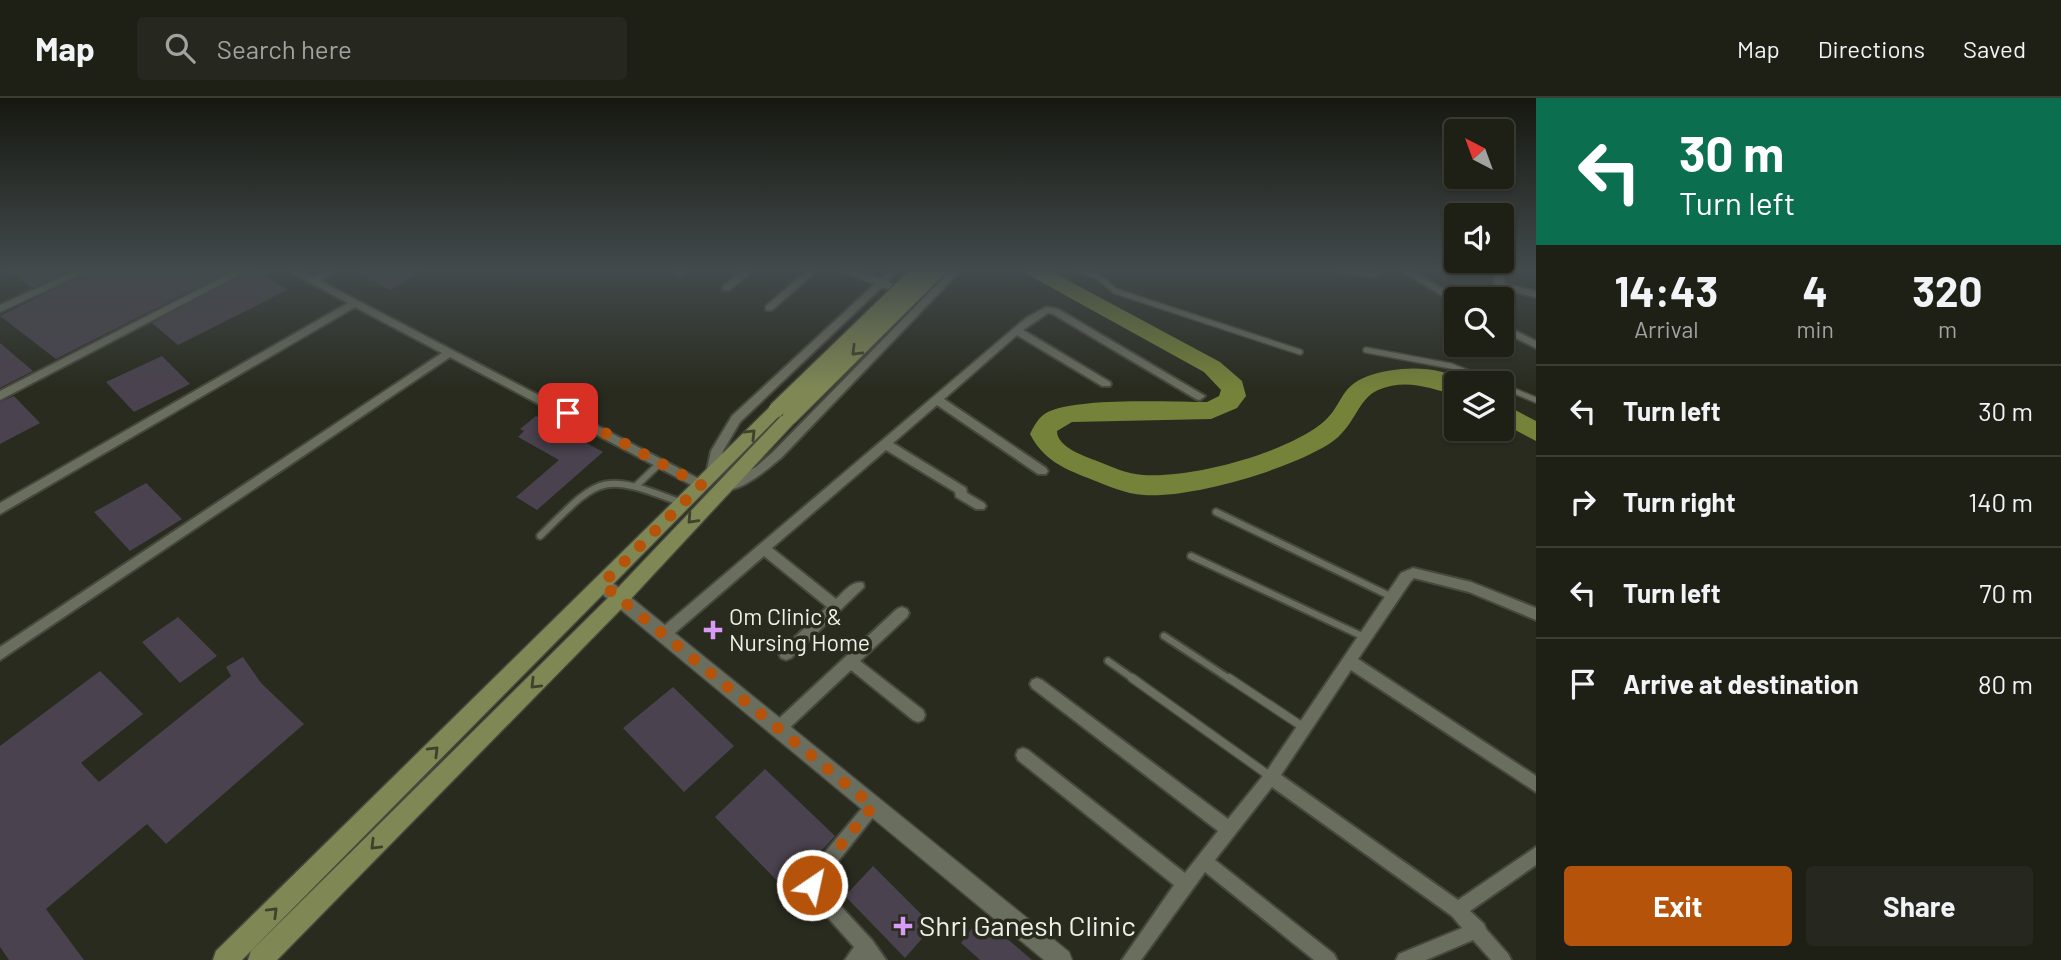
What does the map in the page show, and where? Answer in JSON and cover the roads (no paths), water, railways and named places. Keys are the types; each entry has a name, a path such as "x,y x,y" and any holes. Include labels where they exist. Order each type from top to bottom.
{"main road":[{"path":"260,960 620,598 710,484 884,309"},
{"path":"783,413 896,309"},
{"path":"225,960 682,503 710,484"}],"street":[{"path":"0,396 168,309"},
{"path":"0,509 344,309"},
{"path":"367,309 661,462 710,484 760,470 777,456 916,309"},
{"path":"710,484 717,451 736,419 853,309"},
{"path":"663,635 1017,331 1046,310 1055,311 1200,396"},
{"path":"1017,331 1106,384"},
{"path":"1514,333 1536,345"},
{"path":"0,654 451,352"},
{"path":"936,400 1042,471"},
{"path":"885,444 962,491 960,494 980,506"},
{"path":"764,549 836,607"},
{"path":"1131,960 1186,884 1271,777 1409,574 1471,587 1536,614"},
{"path":"602,584 1061,960"},
{"path":"786,654 858,587"},
{"path":"778,729 902,613"},
{"path":"850,661 918,715"},
{"path":"1349,661 1536,785"},
{"path":"1037,684 1229,830"},
{"path":"1023,755 1186,884"},
{"path":"1271,777 1458,910 1503,960"},
{"path":"854,960 872,953 813,888 811,882 873,806"},
{"path":"1458,910 1536,855"},
{"path":"1204,861 1328,960"},
{"path":"1405,960 1478,930"}],"lane":[{"path":"1170,309 1300,352"},
{"path":"1366,350 1451,366 1464,371"},
{"path":"1514,391 1536,400"},
{"path":"636,486 661,462"},
{"path":"540,536 597,486 615,481 682,503"},
{"path":"1216,512 1392,597"},
{"path":"1191,556 1365,638"},
{"path":"1164,636 1304,728"},
{"path":"1108,661 1271,777"}],"waterway":[{"path":"1106,309 1212,367 1233,387 1234,396 1211,410 1071,413 1048,425 1043,434 1046,441 1062,455 1123,481 1162,485 1208,477 1259,463 1303,446 1329,431 1343,417 1357,391 1368,385 1402,376 1423,377 1444,383"},
{"path":"1514,419 1536,432"}],"place":[{"name":"Om Clinic & Nursing Home","path":"713,630"},
{"name":"Shri Ganesh Clinic","path":"903,926"}]}
